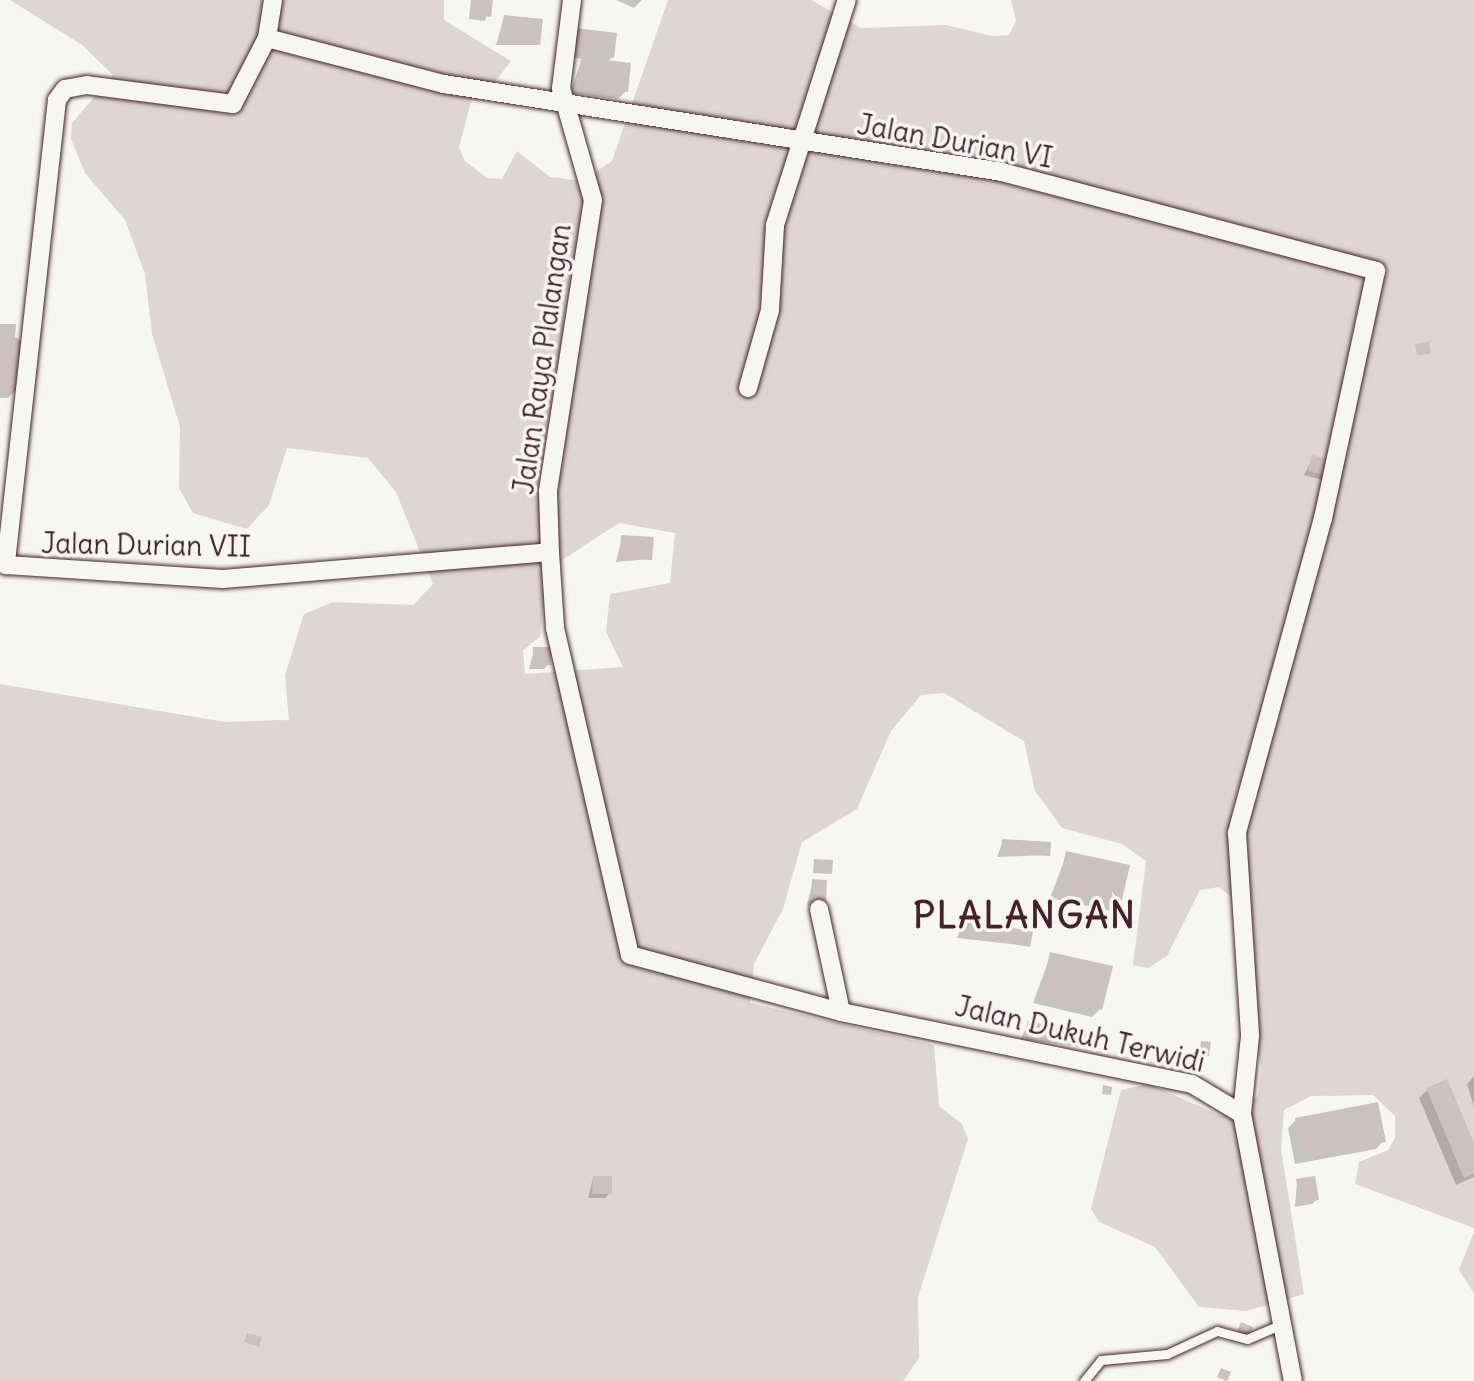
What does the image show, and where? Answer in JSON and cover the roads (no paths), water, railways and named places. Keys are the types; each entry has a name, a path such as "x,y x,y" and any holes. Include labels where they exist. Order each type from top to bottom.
{"street":[{"path":"273,0 267,38 444,84 565,104"},
{"name":"Jalan Raya Plalangan","path":"572,0 565,104 593,200 548,492 550,552 566,686 634,961"},
{"path":"748,388 770,310 775,225 847,0"},
{"name":"Jalan Durian VII","path":"267,38 231,105 75,84 57,100 6,565 223,579 550,552"},
{"name":"Jalan Durian VI","path":"565,104 800,144 1002,172 1376,271 1323,518 1239,819 1250,1036 1242,1114"},
{"path":"819,909 841,1012"},
{"name":"Jalan Dukuh Terwidi","path":"634,961 841,1012 1192,1084 1242,1114"},
{"path":"1242,1114 1285,1323 1293,1381"}],"lane":[{"path":"1084,1381 1101,1360 1167,1354 1217,1331 1247,1339 1285,1323"}],"district":[{"name":"PLALANGAN","path":"1025,916"}]}
